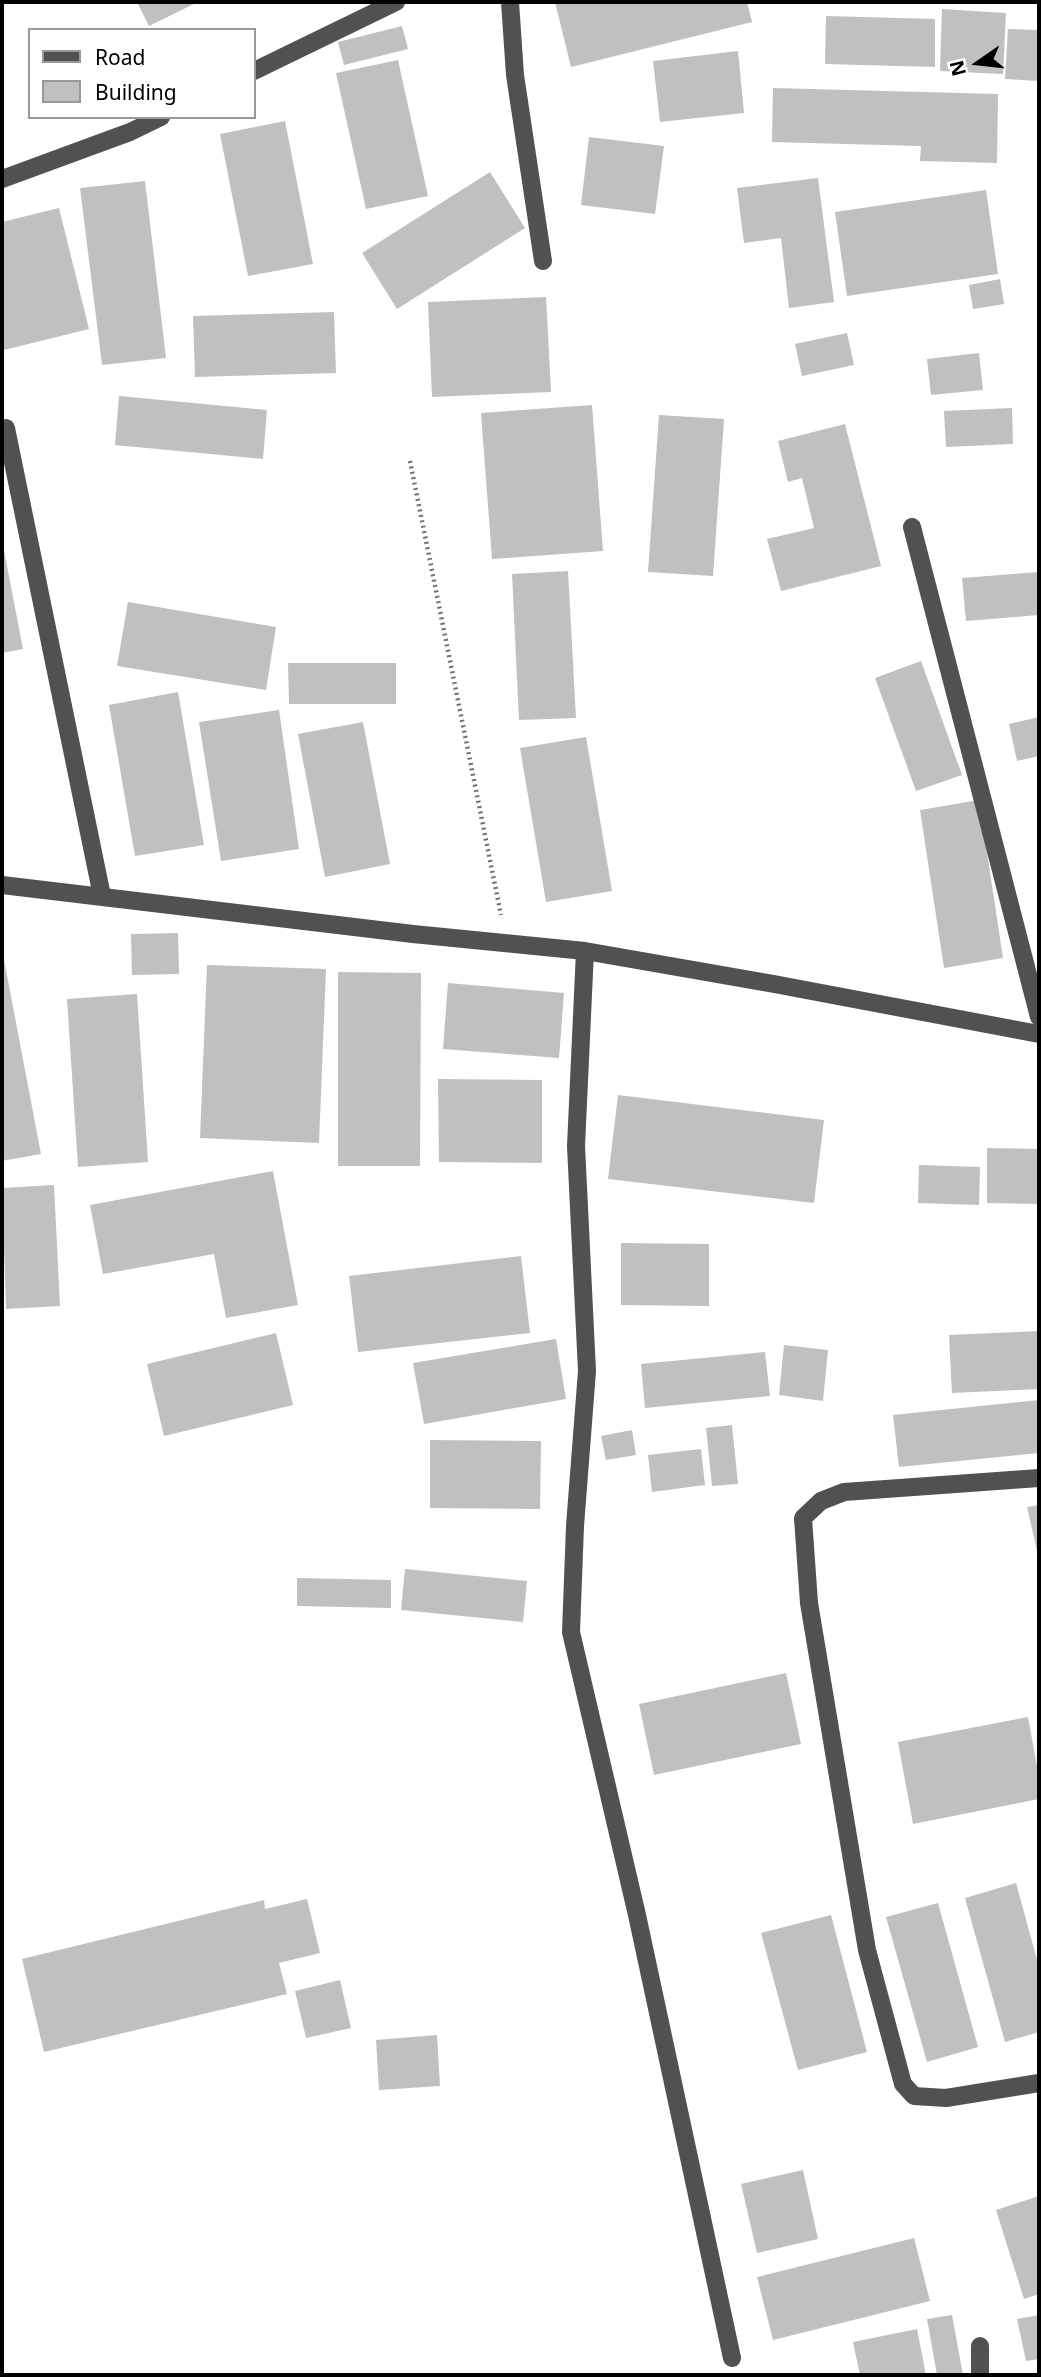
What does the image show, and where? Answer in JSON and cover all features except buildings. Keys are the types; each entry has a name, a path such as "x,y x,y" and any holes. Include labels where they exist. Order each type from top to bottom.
{"street":[{"path":"256,70 396,2"},
{"path":"510,2 515,75 543,261"},
{"path":"2,180 130,132 156,119"},
{"path":"6,428 102,896"},
{"path":"912,527 1039,1017"},
{"path":"2,885 585,951 1039,1034"},
{"path":"585,951 576,1146 587,1371 575,1526 571,1632 637,1915 732,2358"},
{"path":"1039,1478 844,1492 821,1501 803,1518 809,1603 867,1950 903,2084 914,2095 946,2098 1039,2083"},
{"path":"979,2346 981,2375"}],"path":[{"path":"410,461 507,943"}]}
